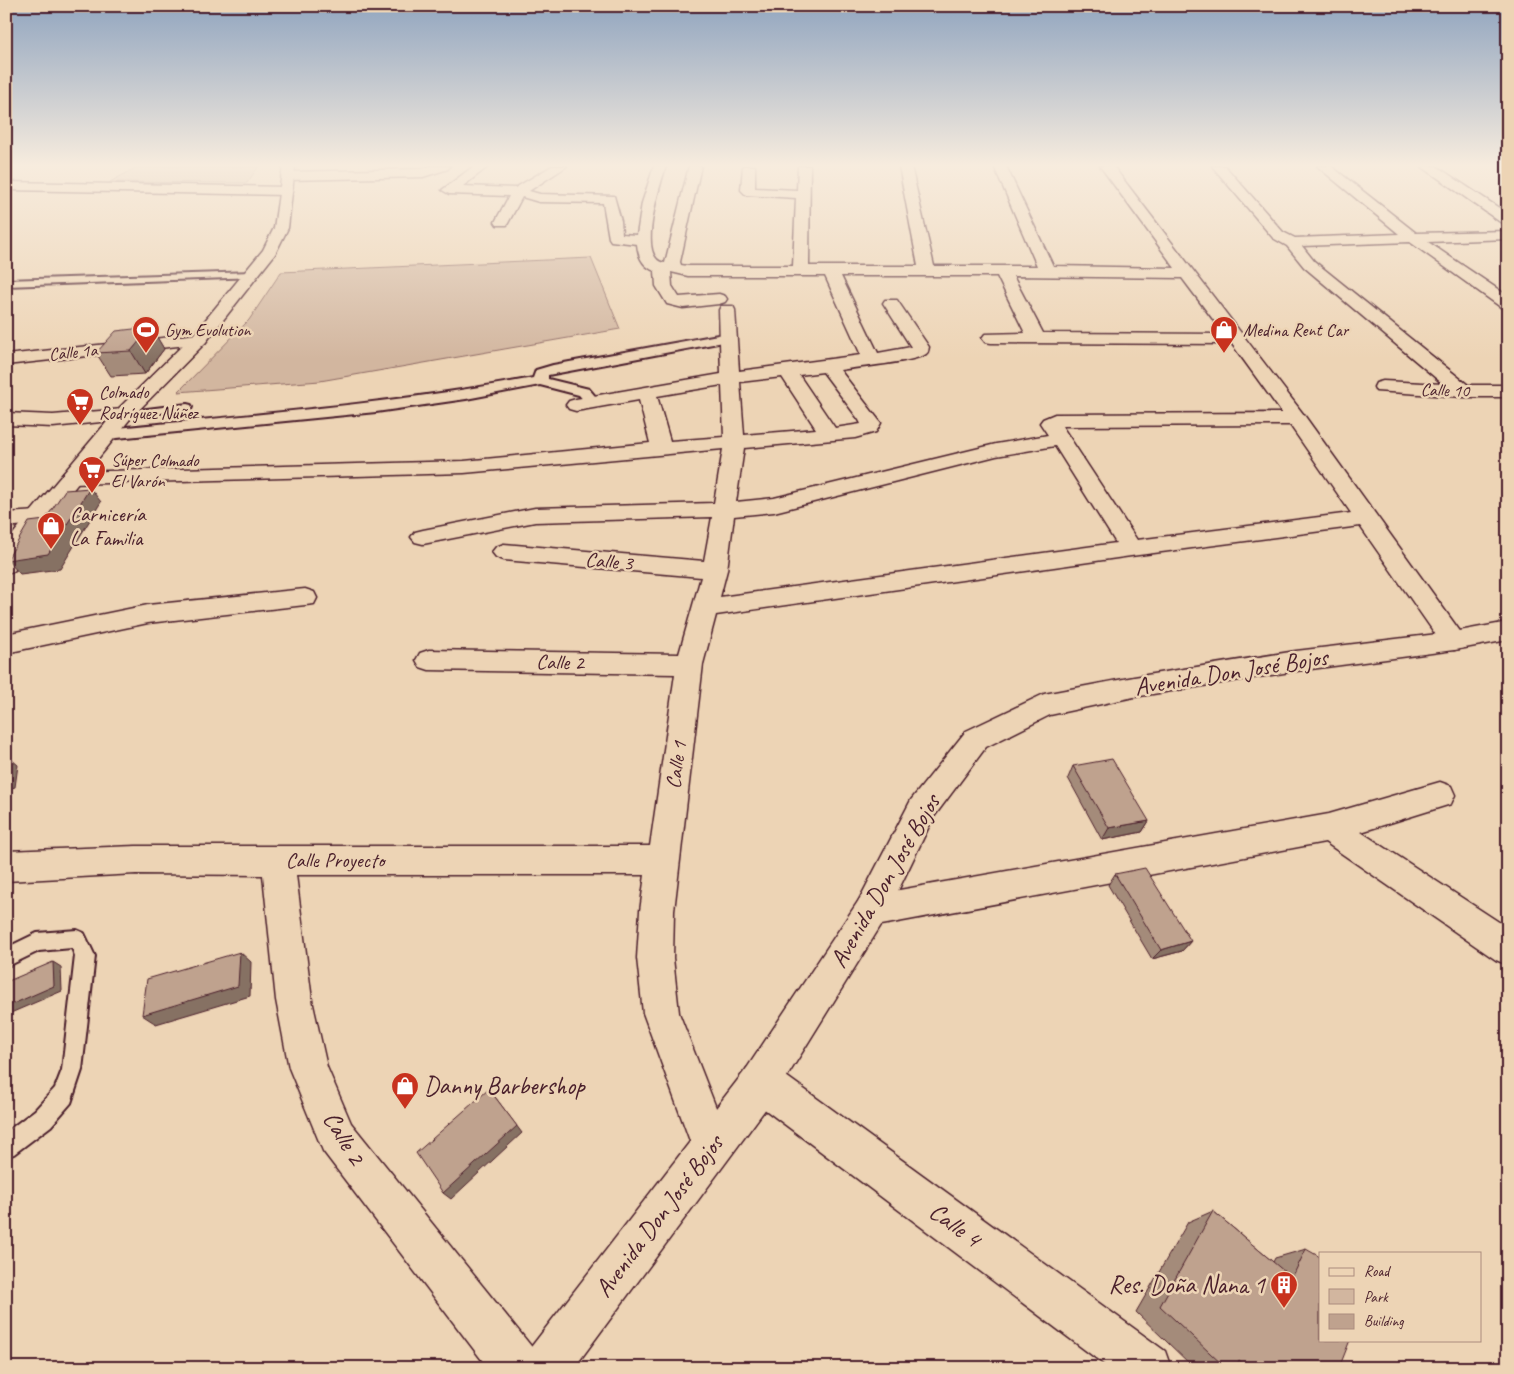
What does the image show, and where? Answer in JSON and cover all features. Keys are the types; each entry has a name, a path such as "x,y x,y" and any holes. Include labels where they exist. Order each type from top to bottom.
{"street":[{"path":"6,565 12,552 38,518 123,415 199,339 252,275 270,251 280,230"},
{"path":"614,230 616,238 643,240"},
{"path":"644,230 644,253 653,265 688,272 1047,271 1187,273"},
{"path":"669,268 672,262 676,230"},
{"path":"801,272 803,230"},
{"path":"918,230 927,271"},
{"path":"1029,230 1047,271"},
{"path":"1155,230 1297,419 1454,641"},
{"path":"1274,230 1278,235 1293,243 1309,264 1463,391"},
{"path":"1403,230 1508,304"},
{"path":"1293,243 1304,241 1508,235"},
{"name":"Calle 1","path":"669,268 664,286 673,301 723,304 729,337 729,378 734,443 715,570 690,664 657,911 655,958 661,1013 711,1146"},
{"path":"831,271 872,359"},
{"path":"1003,271 1036,337"},
{"path":"107,434 376,407 466,395 540,381 584,392 584,403 729,378 828,366 913,353 920,350 920,347 891,303"},
{"path":"540,381 541,373 552,369 729,337"},
{"path":"990,338 1238,339"},
{"name":"Calle 1a","path":"6,360 199,339"},
{"path":"72,478 464,467 863,431 870,428 871,423 828,366"},
{"path":"787,371 829,434"},
{"name":"Calle 10","path":"1383,387 1508,391"},
{"path":"647,393 661,448"},
{"path":"6,419 53,421 123,415"},
{"path":"1131,548 1050,424 1055,420 1297,419"},
{"path":"423,537 535,514 725,510 774,505 996,450 1060,439"},
{"path":"6,520 38,518"},
{"path":"705,608 1131,548 1368,518"},
{"name":"Calle 3","path":"504,552 715,570"},
{"path":"6,644 148,614 304,598"},
{"name":"Avenida Don José Bojos","path":"545,1368 761,1082 871,911 922,809 976,739 1044,705 1172,681 1454,641 1508,631"},
{"name":"Calle 2","path":"429,660 690,664"},
{"path":"871,911 1329,828 1440,795"},
{"path":"1329,828 1508,948"},
{"name":"Calle Proyecto","path":"6,866 136,860 663,861"},
{"name":"Calle 2","path":"278,860 294,1000 308,1068 337,1137 518,1368"},
{"name":"Calle 4","path":"761,1082 1148,1368"}],"lane":[{"path":"6,283 252,275"},
{"path":"123,415 187,407"},
{"path":"6,958 37,942 77,939 85,956 72,1070 63,1095 43,1118 6,1146"}],"green space":[{"path":"591,258 620,329 320,381 178,392 249,320 281,272"}],"building":[{"path":"151,327 131,351 96,353 116,331"},
{"path":"90,488 48,554 7,560 29,522 45,520 65,490"},
{"path":"11,759 9,781 6,782 6,760"},
{"path":"1112,759 1149,821 1109,828 1073,766"},
{"path":"1145,868 1191,941 1161,950 1115,874"},
{"path":"240,952 238,986 142,1015 147,979"},
{"path":"53,962 54,986 6,1007 6,982"},
{"path":"489,1089 517,1126 443,1193 416,1153"},
{"path":"1213,1211 1292,1278 1306,1249 1319,1256 1319,1342 1349,1342 1339,1368 1248,1368 1239,1360 1235,1368 1226,1368 1160,1306"}],"place":[{"name":"Gym Evolution","path":"146,354"},
{"name":"Medina Rent Car","path":"1224,354"},
{"name":"Colmado Rodríguez Núñez","path":"80,426"},
{"name":"Súper Colmado El Varón","path":"92,494"},
{"name":"Carnicería La Familia","path":"51,550"},
{"name":"Danny Barbershop","path":"405,1110"},
{"name":"Res. Doña Nana 1","path":"1284,1309"}]}
